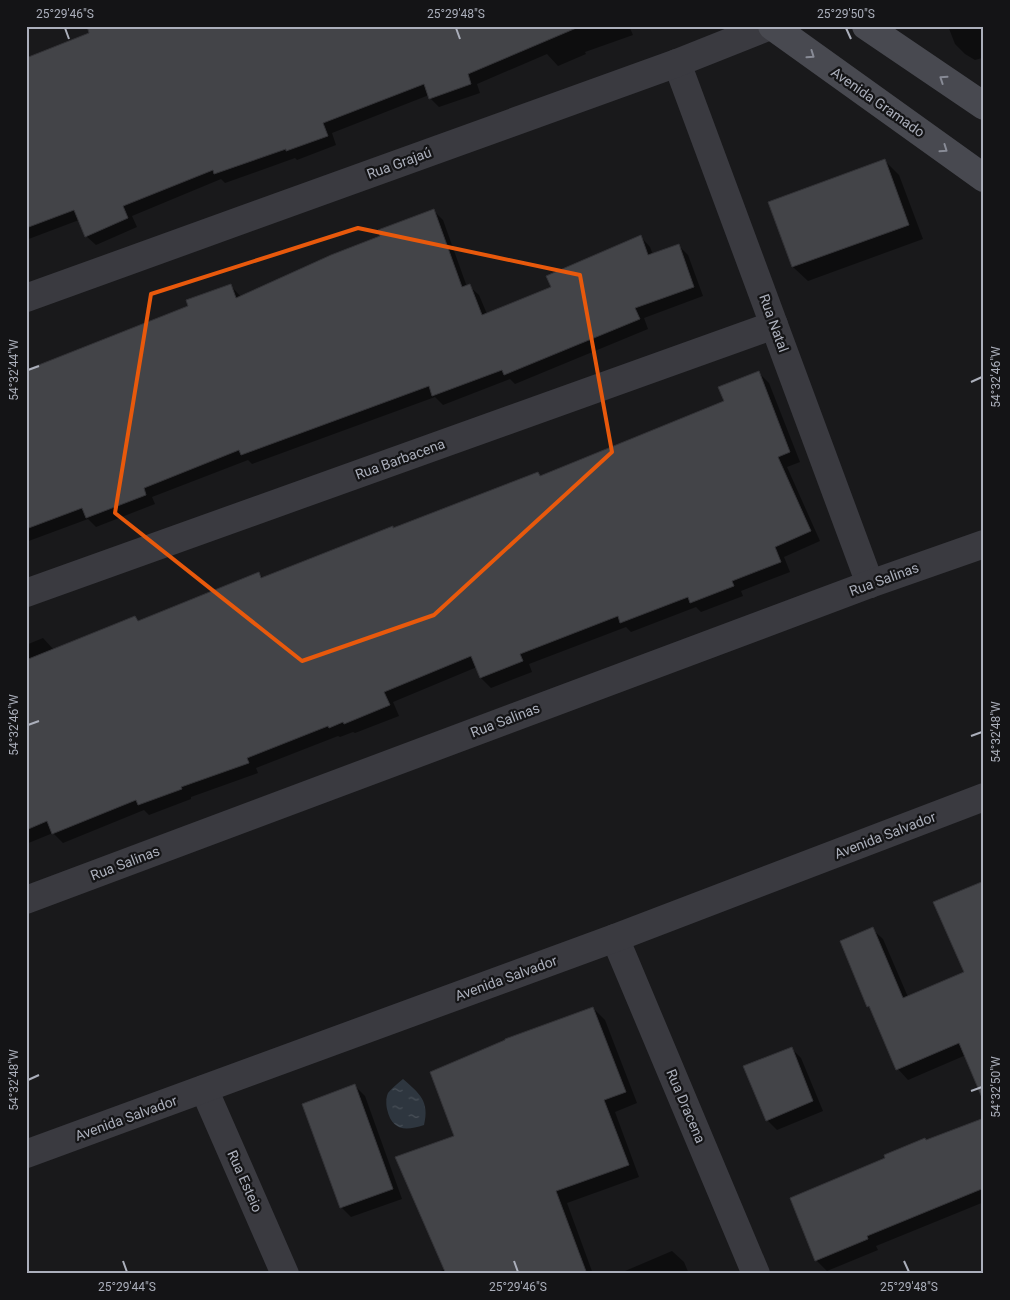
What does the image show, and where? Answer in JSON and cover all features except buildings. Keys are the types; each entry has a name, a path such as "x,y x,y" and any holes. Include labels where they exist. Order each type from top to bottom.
{"street":[{"name":"Rua Grajaú","path":"26,298 677,63 771,26"},
{"name":"Avenida Gramado","path":"771,26 984,178"},
{"path":"866,26 984,106"},
{"name":"Rua Natal","path":"677,63 870,584"},
{"name":"Rua Barbacena","path":"26,593 774,325"},
{"name":"Rua Salinas","path":"26,900 870,584 984,544"},
{"name":"Avenida Salvador","path":"26,1154 615,938 984,798"},
{"name":"Rua Dracena","path":"615,938 756,1274"},
{"name":"Rua Esteio","path":"204,1089 285,1274"}],"highlighted area":[{"path":"358,228 580,275 612,452 434,615 302,661 115,513 151,294"}],"water":[{"path":"403,1079 422,1098 426,1110 424,1125 411,1128 400,1127 392,1122 389,1116 386,1105 387,1095"}]}
